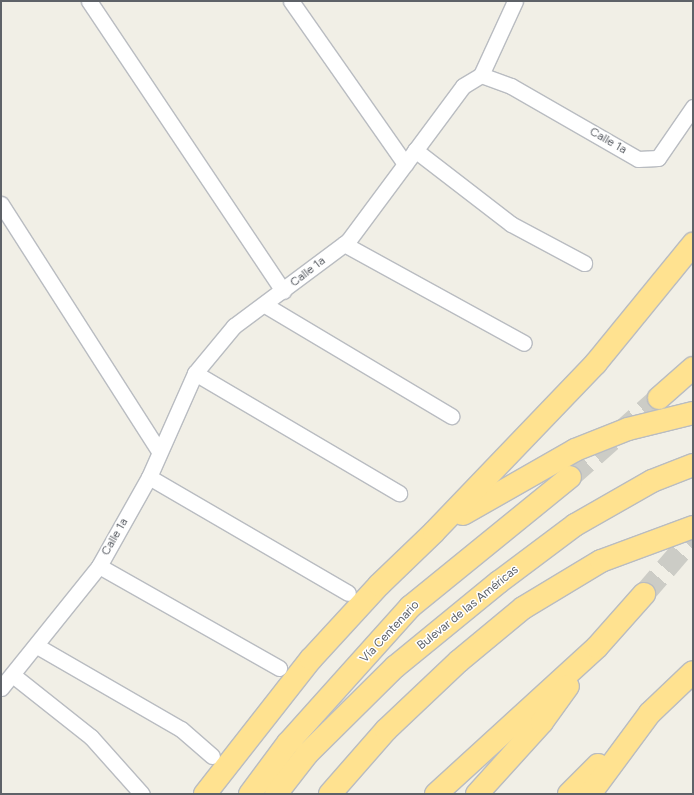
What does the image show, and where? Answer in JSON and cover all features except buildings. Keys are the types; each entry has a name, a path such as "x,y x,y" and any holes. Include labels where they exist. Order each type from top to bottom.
{"highway":[{"path":"206,794 311,659 379,585 434,532 596,363 693,244"},
{"path":"659,398 693,368"},
{"path":"434,532 501,490 575,450 628,429 693,413"},
{"name":"Bulevar de las Américas","path":"276,794 307,754 395,667 499,582 575,525 652,481 693,465"},
{"name":"Vía Centenario","path":"250,794 288,743 410,608 570,477"},
{"path":"330,794 386,730 459,661 523,608 602,561 693,527"},
{"path":"477,794 542,722 597,647 644,594"},
{"path":"436,794 597,647"},
{"path":"569,794 693,672"},
{"path":"590,794 650,714"}],"street":[{"path":"89,1 283,291"},
{"path":"291,1 405,164"},
{"path":"481,75 515,1"},
{"name":"Calle 1a","path":"1,688 14,676 99,566 149,477 159,451 195,373 234,326 265,305 344,244 463,86 481,75 511,86 638,159 658,158 693,107"},
{"path":"415,150 511,224 584,263"},
{"path":"1,204 159,451"},
{"path":"344,244 524,343"},
{"path":"265,305 451,416"},
{"path":"195,373 399,493"},
{"path":"149,477 348,593"},
{"path":"99,566 279,668"},
{"path":"37,646 181,729 212,756"},
{"path":"14,676 91,737 142,794"}],"tunnel":[{"path":"570,477 659,398"},
{"path":"644,594 693,537"}]}
